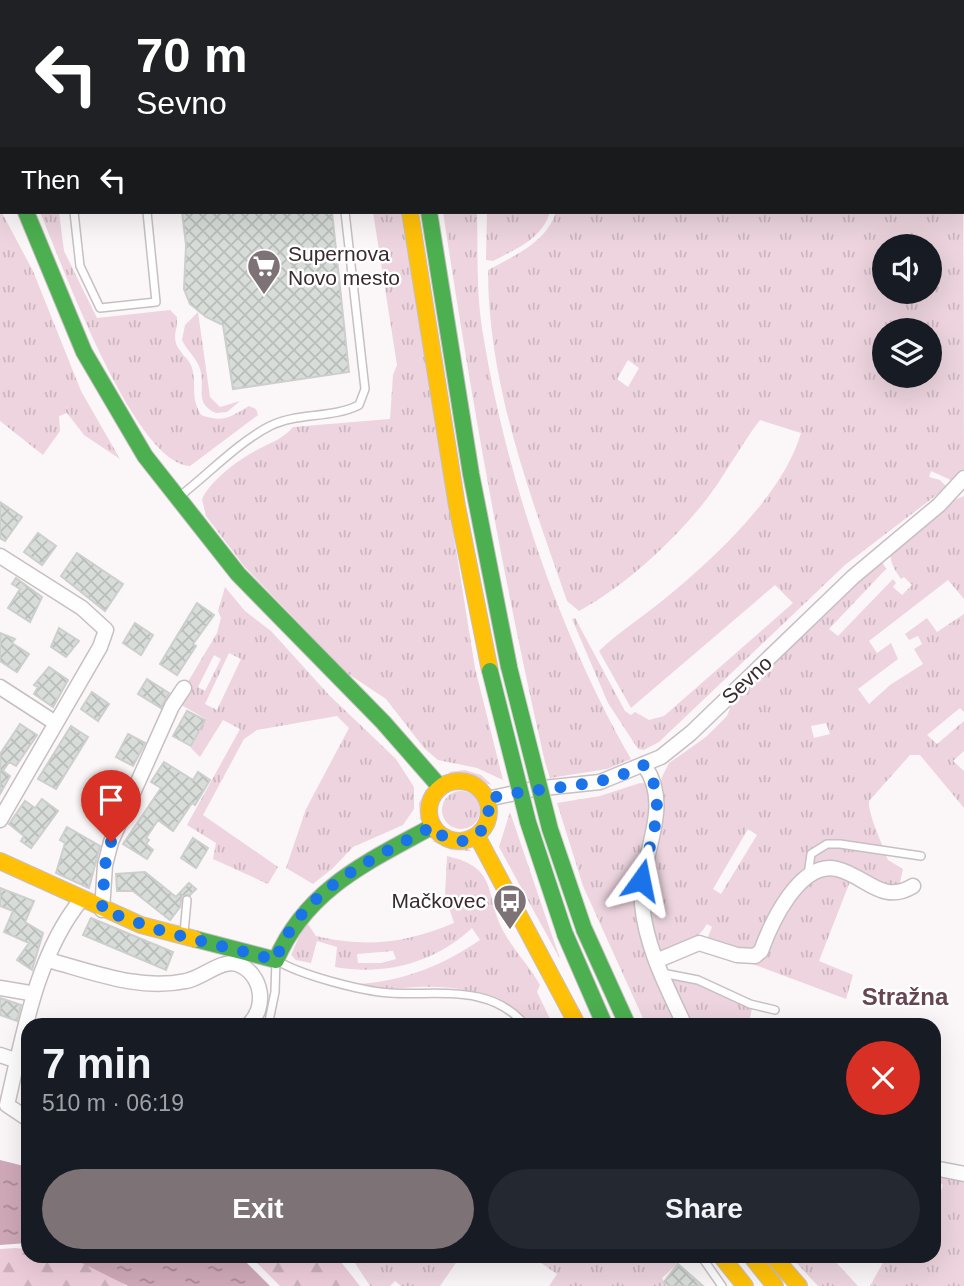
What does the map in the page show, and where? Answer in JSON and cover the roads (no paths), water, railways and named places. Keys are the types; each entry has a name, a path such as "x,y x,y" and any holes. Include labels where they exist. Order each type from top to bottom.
{"main road":[{"path":"27,214 84,352 145,456 238,574 383,722 440,787"},
{"path":"410,214 457,506 490,671 527,822 565,934 602,1018"},
{"path":"429,214 471,474 509,667 550,829 584,929 624,1018"},
{"path":"468,781 477,786 487,799 490,808 488,823 477,836 462,842 454,841 438,833 433,826 429,809 434,793 449,782 468,781"},
{"path":"0,861 102,910 184,937 276,960 292,924 322,893 433,826"},
{"path":"477,836 574,1018"},
{"path":"727,1263 745,1286"},
{"path":"757,1263 775,1286"},
{"path":"780,1263 799,1286"}],"street":[{"name":"Sevno","path":"487,799 534,789 600,782 661,757 691,733 853,577 964,478"},
{"path":"944,498 964,492"},
{"path":"0,556 82,608 106,630 100,647 54,722 0,820"},
{"path":"0,687 54,722"},
{"path":"102,910 105,865 111,842 172,706 184,688"},
{"path":"644,765 657,787 659,803 641,880 645,925 659,967 681,1018"},
{"path":"659,967 699,943 737,955 754,956 761,951 786,901 808,875 837,869 888,893 903,892 912,886"},
{"path":"28,1018 48,960 65,924 81,900"},
{"path":"48,960 120,981 159,983 187,981 234,963 247,969 257,981 260,1010 254,1018"},
{"path":"0,988 30,993"},
{"path":"21,1048 7,1105 21,1114"},
{"path":"0,1055 18,1061"},
{"path":"941,1169 964,1174"}],"lane":[{"path":"74,214 80,265 100,308 156,302 147,214"},
{"path":"177,498 271,425 341,414 359,404 365,389 345,214"},
{"path":"808,875 811,854 827,844 921,856"},
{"path":"184,937 187,900"},
{"path":"270,1018 275,992 276,960 292,969 372,991 443,991 501,1003 517,1018"},
{"path":"659,967 698,980 750,1004 775,1010"},
{"path":"706,1263 722,1286"}],"water":[{"path":"0,1160 21,1165 21,1244 0,1245"},
{"path":"82,1263 247,1263 270,1286 128,1286"}],"place":[{"name":"Supernova Novo mesto","path":"264,296"},
{"name":"Mačkovec","path":"510,931"}],"district":[{"name":"Stražna","path":"905,997"}]}
